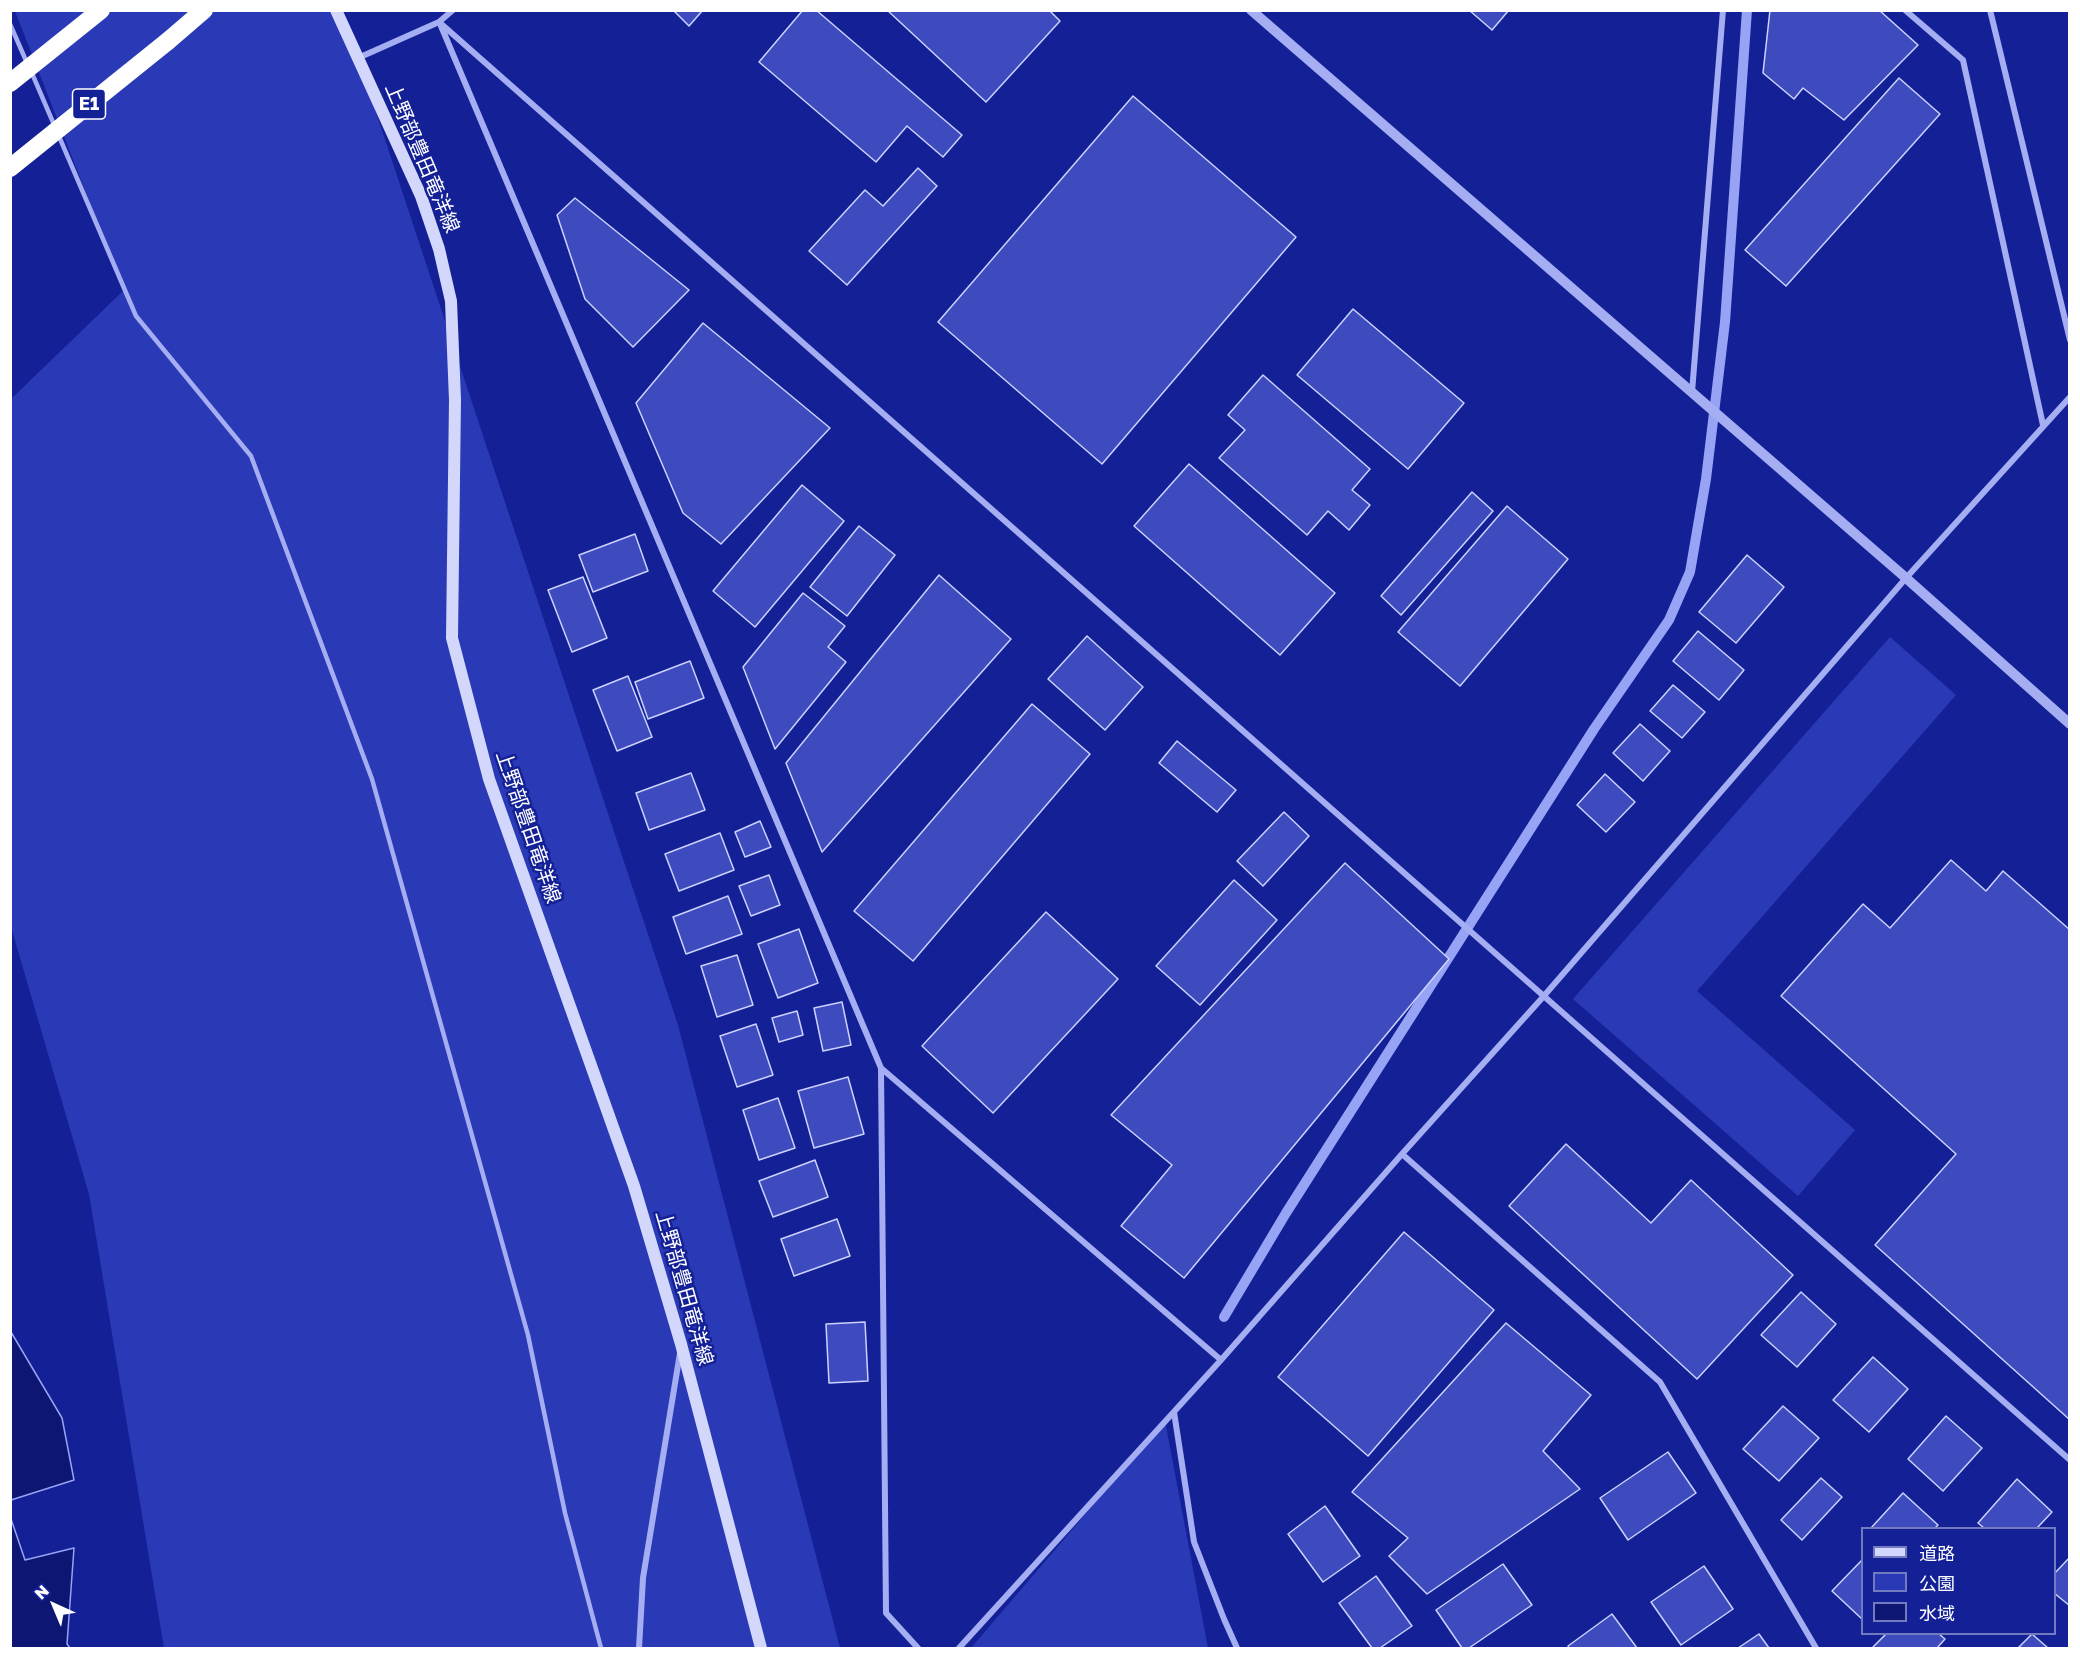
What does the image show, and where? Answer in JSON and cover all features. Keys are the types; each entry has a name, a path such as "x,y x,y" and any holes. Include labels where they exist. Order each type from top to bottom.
{"highway":[{"path":"10,83 101,10"},
{"name":"E1","path":"10,168 204,10"}],"main road":[{"name":"上野部豊田竜洋線","path":"336,10 421,196 439,249 451,301 454,400 452,638 489,779 634,1186 681,1344 761,1648"}],"street":[{"path":"358,58 439,22 453,10"},
{"path":"1251,10 1906,578 2070,724"},
{"path":"1692,392 1723,10"},
{"path":"1905,10 1963,60 2043,425"},
{"path":"1990,10 2070,340"},
{"path":"439,22 2070,1460"},
{"path":"439,22 881,1068 886,1613 918,1648"},
{"path":"958,1648 1221,1360 1543,997 1906,578 2070,397"},
{"path":"881,1068 1221,1360"},
{"path":"1402,1154 1660,1383 1816,1648"},
{"path":"639,1648 643,1578 681,1344"},
{"path":"1174,1412 1194,1542 1237,1648"}],"lane":[{"path":"10,24 136,316 251,456 372,778 528,1335 565,1513 602,1648"}],"green space":[{"path":"15,11 333,11 358,58 678,1025 840,1648 164,1648 89,1194 11,927 11,399 124,290"},
{"path":"1890,637 1956,695 1697,991 1855,1130 1798,1196 1573,999"},
{"path":"1165,1421 1208,1648 971,1648"}],"water":[{"path":"11,1332 62,1418 74,1480 11,1500"},
{"path":"10,1516 25,1560 74,1548 67,1644 70,1648 11,1648"}],"building":[{"path":"673,10 703,10 689,26"},
{"path":"803,10 816,10 962,135 943,157 907,126 876,162 759,62"},
{"path":"887,10 1049,10 1060,21 986,102"},
{"path":"1469,10 1509,10 1492,30"},
{"path":"1770,10 1879,10 1918,45 1844,120 1803,88 1794,99 1763,73"},
{"path":"1899,78 1940,114 1786,286 1745,250"},
{"path":"1133,96 1296,237 1102,464 938,322"},
{"path":"918,168 937,186 847,285 809,251 865,190 883,206"},
{"path":"575,198 689,290 633,347 585,299 557,215"},
{"path":"1353,309 1464,403 1408,469 1297,375"},
{"path":"703,323 830,428 721,544 683,513 636,403"},
{"path":"1263,375 1370,469 1352,490 1370,505 1349,530 1328,511 1307,535 1219,458 1245,430 1228,415"},
{"path":"1189,464 1335,593 1280,655 1134,526"},
{"path":"802,485 844,521 755,627 713,591"},
{"path":"1472,492 1493,511 1401,615 1381,596"},
{"path":"1507,506 1568,559 1460,686 1398,632"},
{"path":"859,526 895,555 847,616 810,587"},
{"path":"635,534 648,571 593,592 579,555"},
{"path":"1747,555 1784,587 1736,643 1699,612"},
{"path":"939,575 1011,639 822,852 786,763"},
{"path":"583,577 607,638 572,652 548,590"},
{"path":"803,593 845,626 828,647 846,662 775,749 743,667"},
{"path":"1698,631 1744,670 1719,700 1673,661"},
{"path":"1087,636 1143,687 1105,730 1048,679"},
{"path":"690,661 704,698 648,719 635,682"},
{"path":"628,676 652,737 617,751 593,690"},
{"path":"1673,685 1705,712 1682,738 1650,711"},
{"path":"1032,704 1090,754 913,961 854,911"},
{"path":"1640,724 1670,751 1643,781 1613,753"},
{"path":"1177,741 1236,790 1217,812 1159,763"},
{"path":"691,773 705,810 649,830 636,793"},
{"path":"1605,774 1635,802 1606,832 1577,805"},
{"path":"1284,812 1309,836 1263,886 1237,861"},
{"path":"760,821 771,847 745,857 735,832"},
{"path":"720,833 734,870 679,891 665,854"},
{"path":"1951,860 1986,891 2003,871 2070,930 2070,1420 1875,1245 1956,1154 1781,996 1863,904 1890,928"},
{"path":"1345,863 1449,959 1184,1278 1121,1226 1172,1165 1111,1115"},
{"path":"769,875 780,905 751,916 739,886"},
{"path":"1234,880 1277,920 1200,1005 1156,966"},
{"path":"728,896 742,934 686,954 673,917"},
{"path":"1046,912 1118,979 993,1113 922,1046"},
{"path":"799,929 818,983 778,998 758,944"},
{"path":"737,955 753,1005 717,1017 701,966"},
{"path":"842,1002 851,1045 823,1051 814,1008"},
{"path":"797,1011 803,1035 779,1042 772,1018"},
{"path":"756,1024 773,1075 737,1087 720,1036"},
{"path":"848,1077 864,1134 814,1148 798,1091"},
{"path":"778,1098 795,1148 759,1160 743,1110"},
{"path":"1566,1144 1651,1223 1691,1180 1793,1275 1697,1379 1509,1206"},
{"path":"815,1160 828,1197 773,1217 759,1181"},
{"path":"837,1219 850,1256 794,1276 781,1239"},
{"path":"1404,1232 1494,1310 1368,1456 1278,1377"},
{"path":"1801,1292 1836,1324 1797,1367 1761,1335"},
{"path":"865,1322 868,1381 829,1383 826,1324"},
{"path":"1506,1323 1591,1395 1543,1451 1580,1489 1427,1594 1389,1556 1408,1538 1352,1492"},
{"path":"1873,1357 1908,1389 1869,1432 1833,1400"},
{"path":"1783,1406 1819,1438 1779,1481 1743,1449"},
{"path":"1946,1416 1982,1448 1943,1491 1908,1459"},
{"path":"1668,1452 1696,1493 1628,1540 1600,1498"},
{"path":"1821,1478 1842,1497 1802,1540 1781,1520"},
{"path":"2017,1479 2052,1512 2038,1527 1983,1527 1978,1523"},
{"path":"1903,1493 1938,1525 1936,1527 1872,1527"},
{"path":"1325,1506 1360,1556 1323,1582 1288,1534"},
{"path":"2070,1557 2070,1606 2056,1595 2056,1572"},
{"path":"1861,1561 1861,1618 1832,1591"},
{"path":"1503,1564 1532,1605 1469,1648 1462,1648 1436,1610"},
{"path":"1704,1566 1733,1609 1681,1645 1651,1602"},
{"path":"1376,1576 1412,1626 1380,1648 1372,1648 1339,1603"},
{"path":"1612,1614 1637,1648 1569,1648 1568,1646"},
{"path":"1759,1634 1769,1648 1738,1648"},
{"path":"1885,1635 1940,1635 1945,1639 1937,1648 1872,1648"},
{"path":"2033,1635 2048,1648 2018,1648"}],"waterway":[{"path":"1224,1317 1286,1213 1594,729 1669,620 1690,572 1706,479 1725,322 1747,10"}]}
